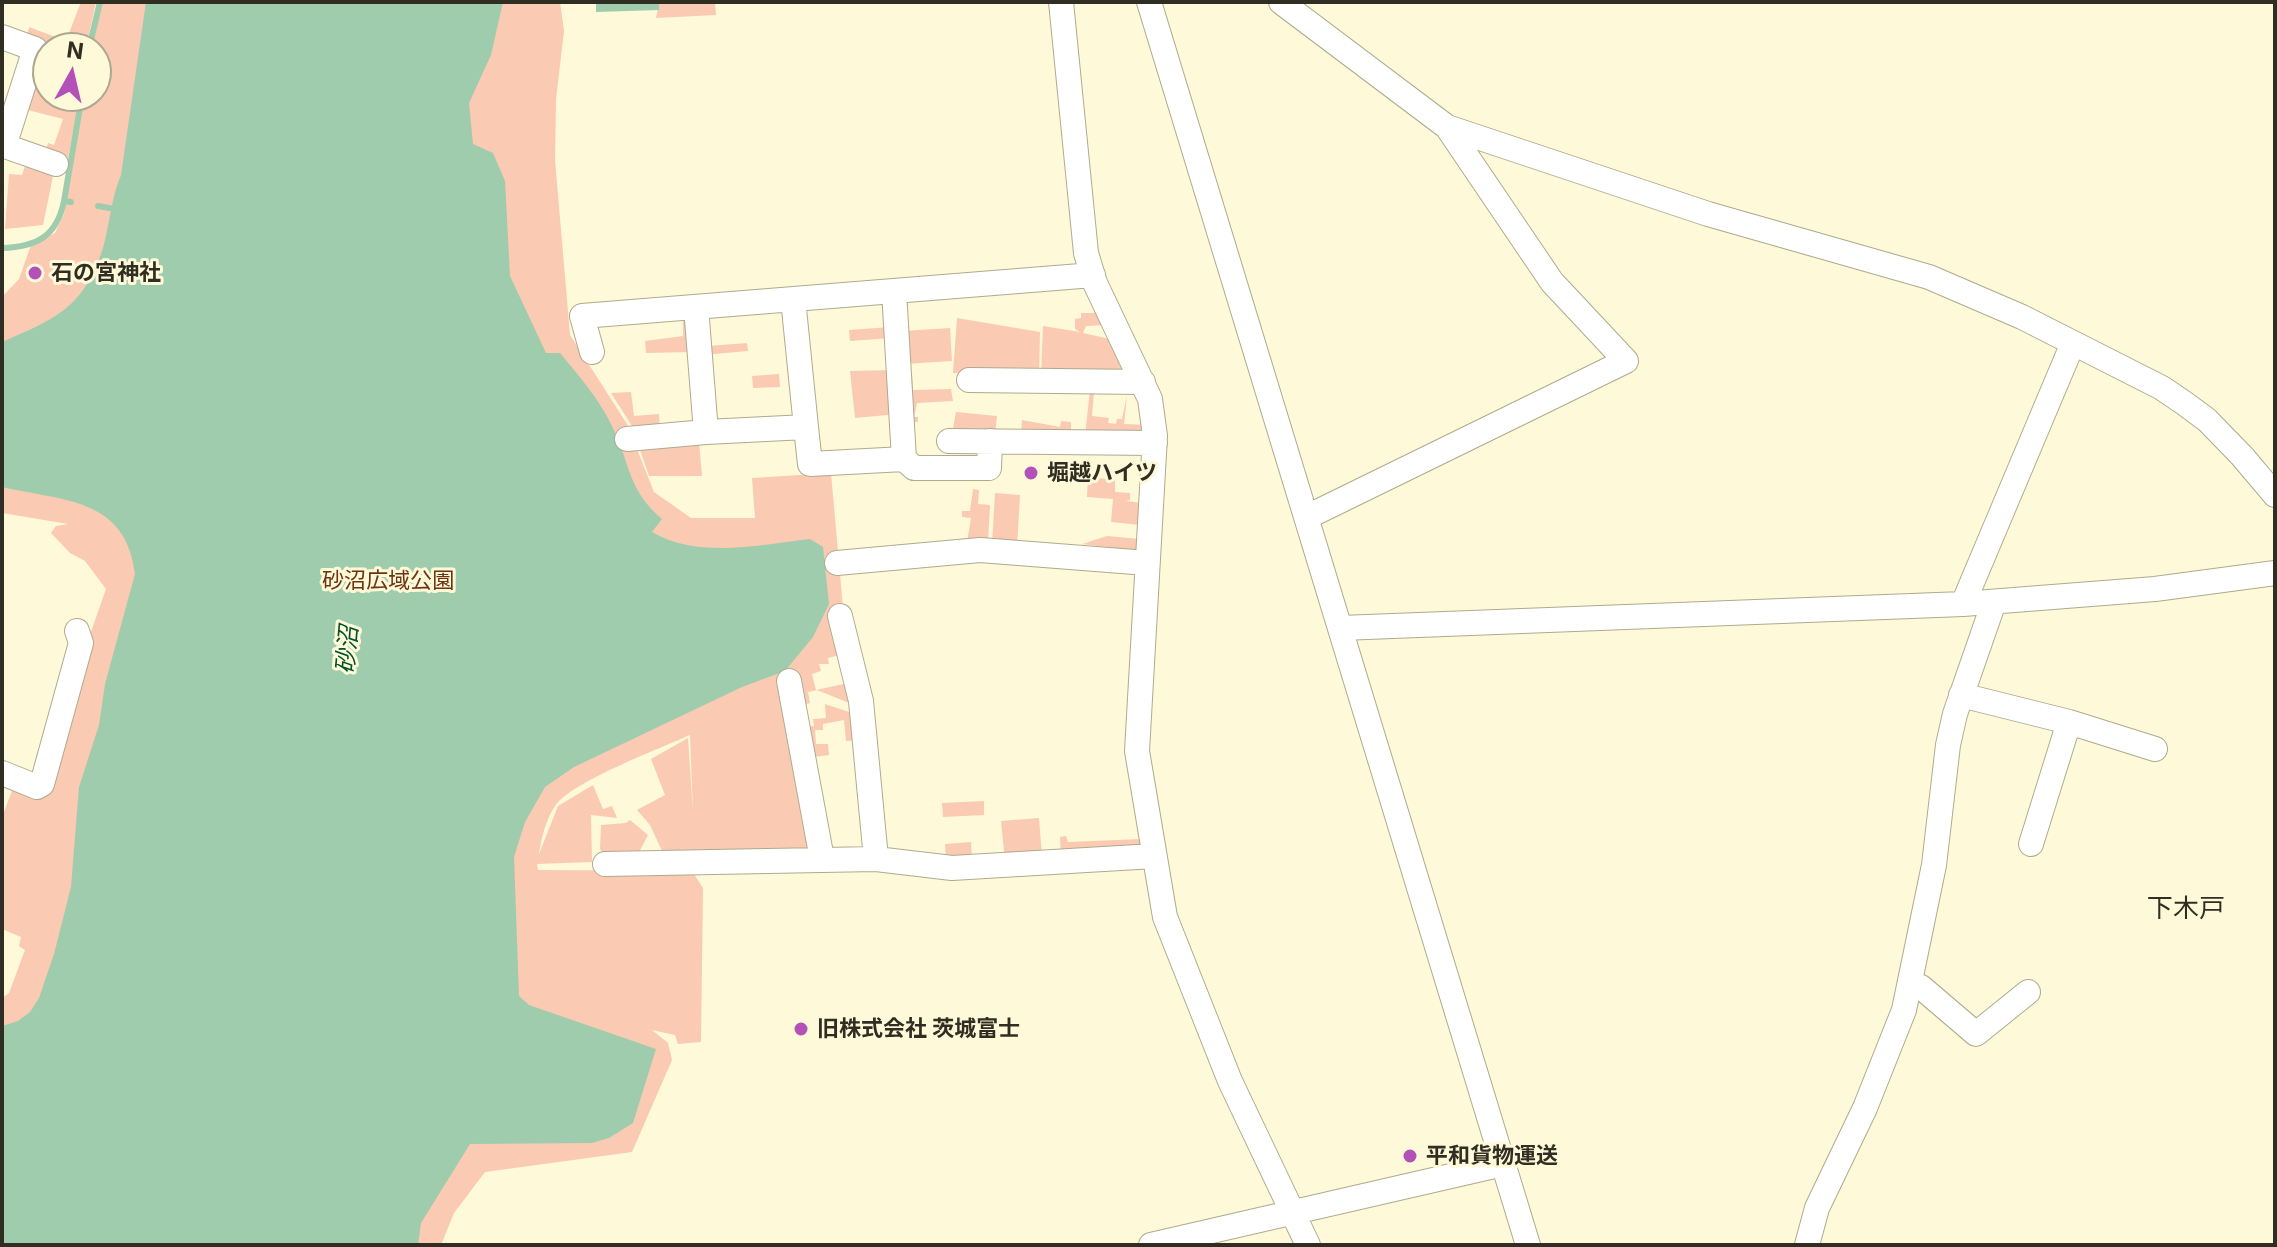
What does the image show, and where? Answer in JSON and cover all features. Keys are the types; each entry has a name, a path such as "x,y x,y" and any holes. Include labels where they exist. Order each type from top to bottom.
{"street":[{"path":"1061,2 1086,253 1093,275 1150,399 1155,443 1137,751 1165,917 1230,1081 1308,1245"},
{"path":"1149,2 1528,1245"},
{"path":"1281,2 1447,127 1708,214 1929,277 1982,298 2073,343 2162,388 2207,420 2275,495"},
{"path":"2,37 35,49 3,145 56,164"},
{"path":"1307,517 1626,361 1552,282 1447,127"},
{"path":"592,352 577,316 1093,275"},
{"path":"894,291 904,459 914,468 989,468 990,441"},
{"path":"793,299 810,464 904,459"},
{"path":"696,307 706,432"},
{"path":"1963,604 2073,343"},
{"path":"969,380 1143,382"},
{"path":"627,439 806,427"},
{"path":"949,441 1155,443"},
{"path":"837,563 980,550 1147,563"},
{"path":"1341,628 1963,604 2155,589 2275,573"},
{"path":"1807,1245 1830,1178 1865,1108 1898,1026 1934,865 1945,757 1961,695 1994,602"},
{"path":"840,616 861,701 876,859"},
{"path":"2,773 37,787 42,784 81,643 77,631"},
{"path":"789,681 822,859"},
{"path":"1961,695 2069,722 2155,749"},
{"path":"2031,844 2069,722"},
{"path":"605,864 876,859 952,868 1154,856"},
{"path":"1910,983 1921,987 1976,1034 2028,992"},
{"path":"1151,1245 1180,1242 1503,1164"}],"green space":[{"path":"81,2 96,2 89,32 69,32"},
{"name":"砂沼","path":"102,2 560,2 564,31 556,99 555,160 570,335 627,424 654,492 691,518 755,518 752,478 831,473 847,653 828,658 829,664 819,664 821,671 812,674 816,690 848,683 859,707 817,690 808,692 810,703 799,706 819,856 690,857 689,849 679,857 663,853 650,825 637,810 665,795 651,759 688,738 693,812 690,735 597,776 555,806 544,829 539,854 558,806 593,785 603,809 612,806 617,818 591,815 592,862 537,864 538,870 692,871 703,888 701,1042 678,1044 675,1035 652,1030 668,1043 672,1060 632,1152 485,1172 454,1213 441,1245 2,1245 2,998 9,993 25,950 19,946 21,937 2,929 2,817 15,783 36,789 106,589 85,561 70,553 51,533 56,526 68,524 2,513 2,297 19,279 31,245 55,233 64,214 80,112 112,112 112,32 95,32"},
{"path":"659,2 715,2 716,15 656,18"},
{"path":"29,27 42,32 32,32 32,39 27,37"},
{"path":"32,87 32,111 24,109"},
{"path":"36,112 77,112 67,163 45,154 48,143 54,145 63,119"},
{"path":"27,160 45,167 53,176 43,225 5,229 9,174 22,175"},
{"path":"1094,303 1106,325 1086,326 1083,333 1114,340 1129,373 1041,376 1043,326 1080,332 1075,329 1075,319 1081,318 1081,313 1094,313"},
{"path":"683,316 690,322 691,352 646,353 645,341 683,336"},
{"path":"957,318 1040,332 1039,377 953,373"},
{"path":"890,327 891,338 850,341 849,330"},
{"path":"950,328 952,361 905,364 903,331"},
{"path":"747,343 748,351 703,355 708,346"},
{"path":"894,370 898,414 855,418 850,371"},
{"path":"906,373 912,373 913,390 951,389 953,401 917,403 914,417 918,417 918,422 911,422"},
{"path":"779,374 780,387 753,388 752,376"},
{"path":"1090,391 1094,392 1092,416 1109,418 1108,423 1116,424 1117,419 1122,419 1127,395 1124,424 1148,425 1140,437 1085,435"},
{"path":"631,392 634,416 659,414 660,431 632,426 611,393"},
{"path":"956,412 997,416 995,435 952,434"},
{"path":"1022,420 1060,427 1061,421 1071,422 1071,431 1021,434"},
{"path":"699,442 702,476 649,476 639,447"},
{"path":"1088,477 1115,480 1115,492 1130,493 1130,500 1126,501 1142,503 1140,525 1111,522 1113,499 1087,497"},
{"path":"973,489 979,490 978,504 990,505 988,542 967,542 971,518 962,517 962,511 970,511"},
{"path":"995,493 1020,495 1017,547 992,545"},
{"path":"1107,536 1140,539 1139,551 1082,544"},
{"path":"825,704 861,716 862,740 846,741 844,720 823,724 823,730 815,730 816,744 828,744 829,755 805,758 801,728 814,726 813,719 826,718"},
{"path":"984,801 984,815 943,817 942,803"},
{"path":"1039,818 1042,857 1005,861 1001,821"},
{"path":"630,820 648,835 636,858 605,857 600,849 601,825"},
{"path":"1066,836 1068,842 1142,839 1143,849 1061,856 1060,837"},
{"path":"971,842 972,859 946,860 945,844"}],"water":[{"name":"砂沼","path":"146,2 503,2 491,55 469,103 473,144 493,153 505,181 510,276 546,353 560,353 607,416 636,487 662,519 652,532 670,540 709,548 750,547 810,539 823,547 829,604 813,637 785,671 742,687 574,767 545,787 525,822 514,857 519,996 529,1005 656,1049 633,1123 609,1138 592,1143 470,1144 421,1223 418,1245 2,1245 2,1026 18,1021 30,1012 39,998 54,954 71,887 79,787 99,725 105,684 135,574 129,549 119,530 105,516 68,500 2,487 2,342 65,309 87,285 95,268 121,175"},
{"path":"596,2 659,2 659,10 596,12"}],"waterway":[{"path":"93,32 100,2"},
{"path":"64,201 79,112"},
{"path":"2,248 25,245 44,237 56,223 64,201 71,202"},
{"path":"98,206 110,208"}],"place":[{"name":"石の宮神社","path":"35,273"},
{"name":"堀越ハイツ","path":"1031,473"},
{"name":"旧株式会社 茨城富士","path":"801,1029"},
{"name":"平和貨物運送","path":"1410,1156"}],"district":[{"name":"下木戸","path":"2186,909"}],"park label":[{"name":"砂沼広域公園","path":"388,581"}]}
